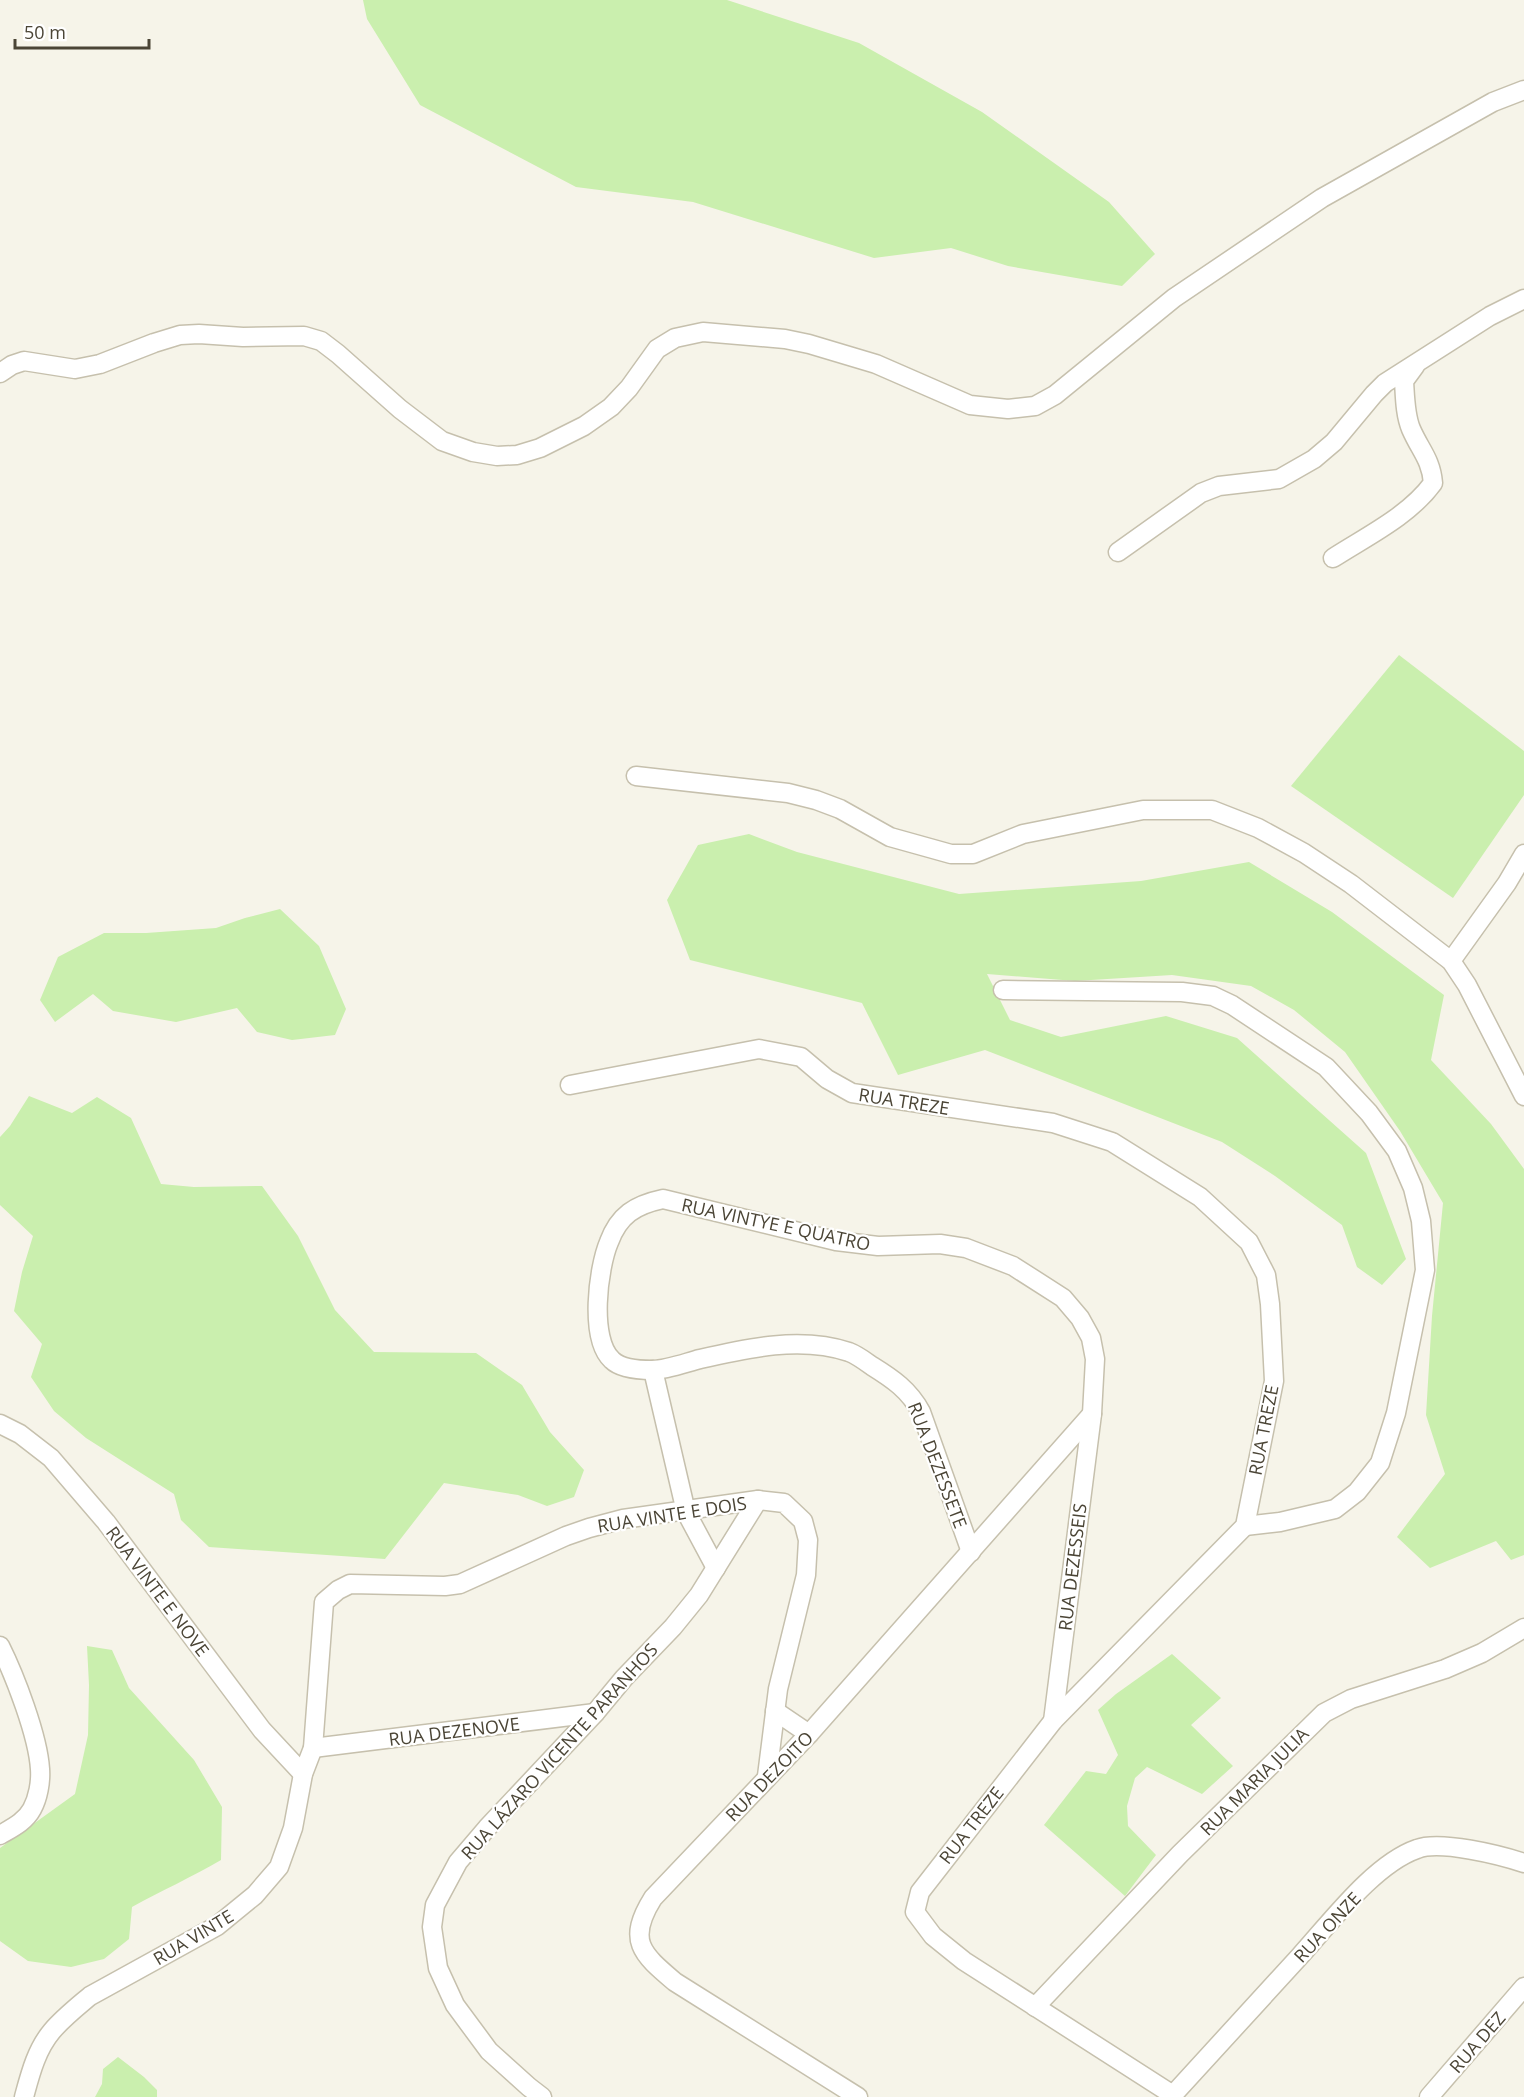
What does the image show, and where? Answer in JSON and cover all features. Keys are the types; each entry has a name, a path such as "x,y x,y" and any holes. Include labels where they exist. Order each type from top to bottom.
{"street":[{"path":"0,373 24,361 75,369 180,335 303,336 321,341 400,409 442,441 474,452 497,456 517,455 540,448 584,426 611,407 629,388 657,349 675,338 703,332 785,339 809,344 876,363 970,405 1008,409 1035,406 1055,395 1174,298 1322,198 1493,102 1524,90"},
{"path":"1118,552 1201,493 1219,486 1279,479 1314,459 1334,442 1385,383 1490,316 1524,299"},
{"path":"1333,558 1396,517 1425,494 1433,483 1431,467 1410,427 1406,406 1404,381 1417,362"},
{"path":"636,776 788,794 816,800 840,809 890,837 951,854 973,854 1023,834 1143,810 1212,810 1258,828 1304,853 1351,884 1451,961 1467,985 1524,1096"},
{"path":"1451,961 1507,883 1524,854"},
{"path":"1003,990 1182,992 1213,996 1232,1005 1326,1067 1370,1113 1397,1151 1413,1188 1421,1221 1425,1270 1396,1413 1380,1463 1357,1492 1335,1509 1280,1522 1245,1526"},
{"name":"RUA TREZE","path":"570,1085 759,1049 801,1057 827,1079 852,1093 1053,1123 1112,1142 1200,1197 1249,1242 1266,1275 1270,1304 1274,1381 1245,1526 1053,1721 920,1892 915,1912 933,1936 956,1954 1172,2096"},
{"name":"RUA VINTYE E QUATRO","path":"653,1370 629,1368 614,1362 606,1353 599,1320 600,1275 614,1229 623,1218 642,1203 663,1199 836,1240 878,1246 940,1244 966,1248 1013,1266 1063,1298 1080,1318 1091,1338 1095,1359 1092,1414"},
{"name":"RUA DEZESSETE","path":"653,1370 747,1348 818,1345 850,1353 899,1383 914,1399 921,1412 971,1552"},
{"path":"653,1370 686,1512 716,1568"},
{"name":"RUA DEZOITO","path":"858,2097 675,1982 651,1961 639,1946 640,1925 646,1908 653,1898 809,1734 1092,1414"},
{"name":"RUA DEZESSEIS","path":"1053,1721 1092,1414"},
{"name":"RUA VINTE E NOVE","path":"0,1424 20,1434 51,1458 106,1522 262,1730 303,1774"},
{"name":"RUA VINTE E DOIS","path":"321,1635 324,1602 338,1590 350,1584 445,1587 460,1584 589,1528 623,1519 686,1512 758,1500 784,1503 803,1521 808,1540 806,1575 775,1711 767,1776"},
{"name":"RUA LÁZARO VICENTE PARANHOS","path":"542,2097 489,2051 455,2006 438,1968 432,1927 435,1905 458,1862 487,1828 595,1713 693,1603 758,1500"},
{"name":"RUA MARIA JULIA","path":"1035,2007 1180,1854 1324,1713 1351,1699 1445,1670 1482,1653 1524,1628"},
{"name":"RUA VINTE","path":"24,2097 33,2064 50,2032 90,1996 218,1926 255,1895 279,1866 293,1827 303,1774 314,1748 321,1635"},
{"path":"0,1646 23,1702 37,1750 40,1770 38,1796 32,1810 19,1824 0,1835"},
{"path":"775,1711 809,1734"},
{"name":"RUA DEZENOVE","path":"314,1748 595,1713"},
{"name":"RUA ONZE","path":"1172,2096 1350,1902 1390,1862 1419,1848 1456,1848 1503,1856 1524,1863"},
{"name":"RUA DEZ","path":"1429,2097 1524,1987"}],"green space":[{"path":"363,0 727,0 859,43 982,112 1109,202 1155,254 1122,286 1008,266 951,248 874,258 693,202 576,187 420,105 367,19"},
{"path":"1399,655 1524,751 1524,795 1453,898 1291,786"},
{"path":"749,834 797,852 959,894 1141,881 1249,862 1332,912 1444,995 1431,1060 1491,1124 1524,1169 1524,1555 1511,1560 1496,1541 1430,1568 1397,1537 1445,1474 1426,1415 1432,1316 1443,1203 1400,1131 1345,1052 1294,1010 1251,986 1172,975 1075,981 987,974 1010,1020 1061,1037 1166,1016 1237,1038 1366,1153 1406,1259 1382,1285 1357,1267 1342,1225 1275,1176 1222,1142 985,1050 898,1075 862,1003 690,960 667,900 698,845"},
{"path":"280,909 319,946 346,1009 335,1035 292,1040 257,1032 237,1008 176,1022 113,1011 93,994 55,1022 40,1000 58,957 104,933 146,933 216,928"},
{"path":"29,1096 72,1113 97,1097 131,1118 161,1184 194,1187 262,1186 298,1236 335,1310 374,1352 476,1353 522,1385 550,1432 584,1470 574,1497 547,1506 518,1495 444,1483 385,1559 209,1547 181,1520 174,1494 86,1438 54,1411 31,1377 42,1344 14,1311 22,1272 33,1236 0,1205 0,1137 10,1126"},
{"path":"87,1646 112,1650 129,1688 194,1760 222,1807 221,1860 132,1907 129,1939 104,1959 71,1967 28,1961 0,1941 0,1848 75,1794 88,1735"},
{"path":"1172,1654 1221,1698 1191,1725 1233,1766 1202,1794 1147,1767 1135,1778 1127,1806 1128,1826 1156,1855 1125,1896 1044,1825 1086,1771 1106,1774 1118,1755 1098,1710 1116,1694"},
{"path":"118,2057 157,2090 157,2097 95,2097 102,2084 103,2069"}]}
